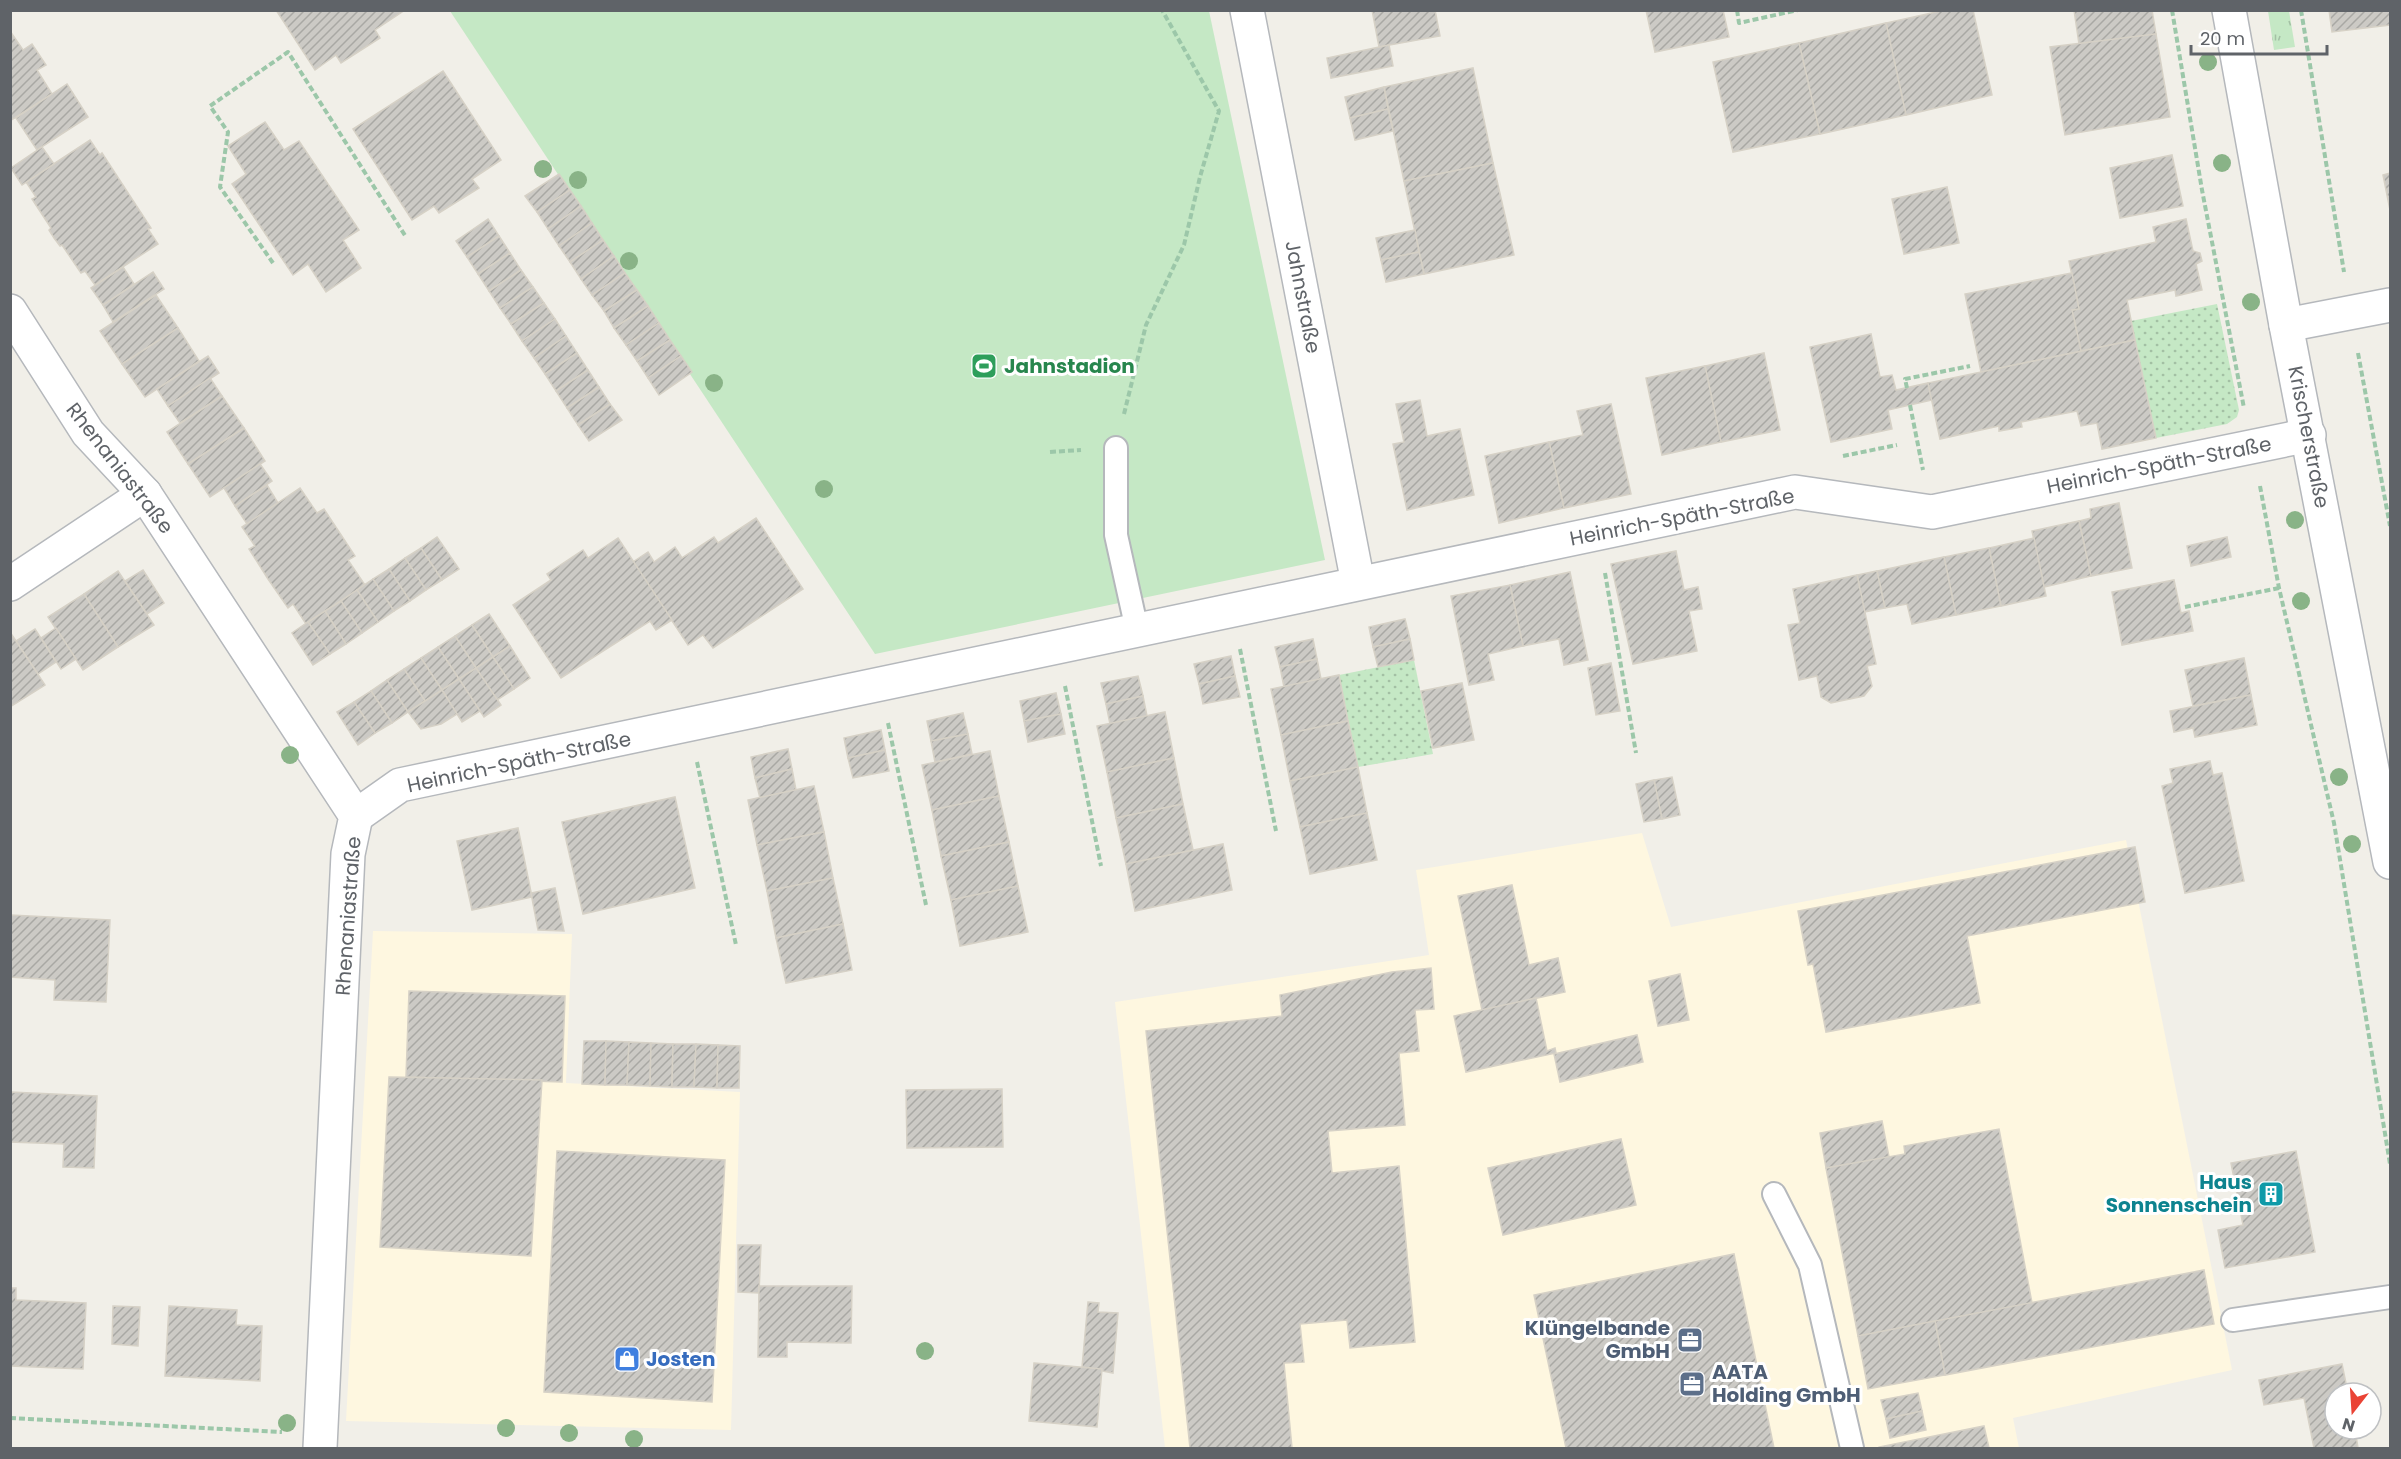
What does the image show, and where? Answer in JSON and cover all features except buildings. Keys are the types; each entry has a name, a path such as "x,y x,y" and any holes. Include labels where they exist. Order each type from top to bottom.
{"street":[{"name":"Jahnstraße","path":"1247,10 1358,583"},
{"name":"Krischerstraße","path":"2229,10 2286,325 2310,435 2391,862"},
{"path":"2286,325 2391,305"},
{"name":"Rhenaniastraße","path":"10,311 88,433 145,494 356,816 348,854 307,1441"},
{"name":"Heinrich-Späth-Straße","path":"356,816 400,786 1795,492 1932,512 2310,435"},
{"path":"10,584 145,494"}],"lane":[{"path":"1116,448 1116,535 1137,630"},
{"path":"1774,1194 1810,1265 1852,1449"},
{"path":"2233,1320 2391,1297"}],"path":[{"path":"1050,452 1116,448 1146,325 1184,245 1219,111 1162,10"},
{"path":"1737,10 1739,23 1798,10"},
{"path":"2172,10 2202,190 2279,588 2334,823 2391,1164"},
{"path":"2301,10 2350,314 2391,526"},
{"path":"273,262 220,187 228,132 210,106 288,52 406,237"},
{"path":"1907,388 1905,379 1970,366"},
{"path":"1910,405 1932,512"},
{"path":"1840,457 1897,445"},
{"path":"1598,533 1636,753"},
{"path":"2185,607 2279,588"},
{"path":"1232,610 1276,831"},
{"path":"1057,647 1101,866"},
{"path":"879,684 926,905"},
{"path":"689,726 736,945"},
{"path":"10,1418 307,1441"}],"shaded area":[{"path":"1642,833 1671,927 2126,840 2232,1370 2013,1418 2019,1448 1165,1448 1115,1002 1429,955 1416,870"},
{"path":"373,931 572,934 566,1083 740,1092 731,1430 346,1421"}],"green space":[{"name":"Jahnstadion","path":"450,11 1209,11 1325,560 875,654"},
{"path":"2268,11 2289,11 2295,47 2274,50"},
{"path":"2217,304 2239,410 2237,417 2227,424 2156,438 2131,321"},
{"path":"1414,660 1433,754 1358,767 1339,675"}],"place":[{"name":"Jahnstadion","path":"984,366"},
{"name":"Haus Sonnenschein","path":"2271,1194"},
{"name":"Klüngelbande GmbH","path":"1690,1340"},
{"name":"Josten","path":"627,1359"},
{"name":"AATA Holding GmbH","path":"1692,1384"}]}
